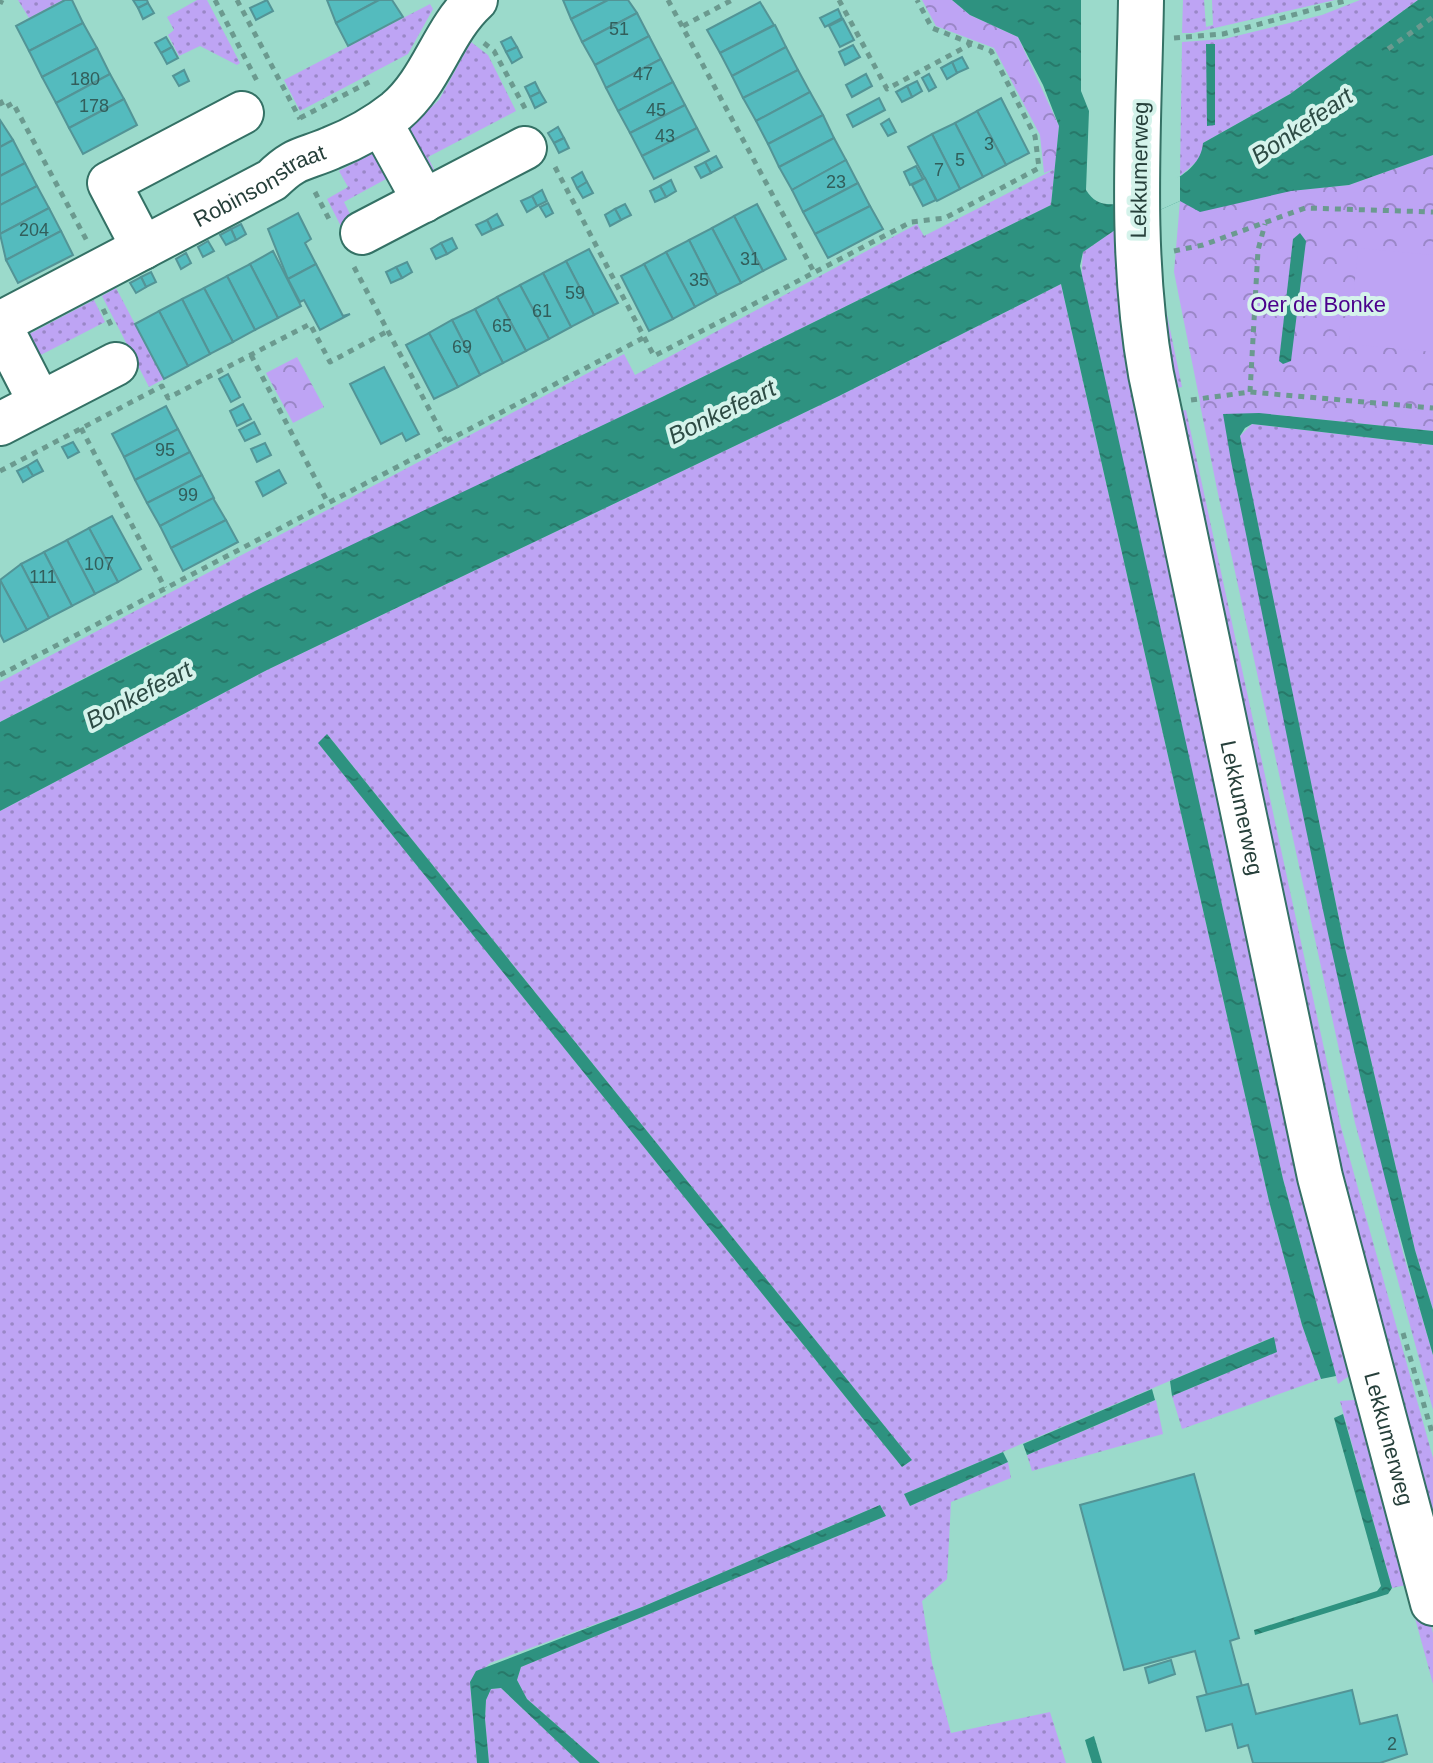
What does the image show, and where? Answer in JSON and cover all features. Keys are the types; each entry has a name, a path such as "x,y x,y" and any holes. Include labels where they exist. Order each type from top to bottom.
{"main road":[{"name":"Lekkumerweg","path":"1141,0 1147,222 1139,293 1157,405 1316,1161 1433,1603"}],"street":[{"name":"Robinsonstraat","path":"0,324 272,180 287,165 310,153 329,150 381,123 417,89 467,11"},
{"path":"143,248 109,183 242,113"},
{"path":"381,123 424,201"},
{"path":"362,233 534,138"},
{"path":"0,324 40,403"},
{"path":"0,424 116,364"}],"path":[{"path":"237,0 300,119"},
{"path":"668,0 814,272"},
{"path":"683,26 732,0"},
{"path":"839,0 887,89 972,44"},
{"path":"467,11 494,51 534,138 654,356 911,222 945,218 1039,168 1035,136 991,51 932,28 917,0"},
{"path":"1169,37 1223,34 1348,0"},
{"path":"1388,49 1433,17"},
{"path":"291,123 412,59 429,69"},
{"path":"0,100 4,108 13,103 102,270"},
{"path":"1147,222 1186,250 1318,206 1433,212"},
{"path":"1250,392 1258,250 1265,224"},
{"path":"0,471 162,386 168,398 310,324 330,362 388,331"},
{"path":"0,675 645,337"},
{"path":"251,355 328,503"},
{"path":"1191,400 1250,392 1433,408"},
{"path":"81,428 165,588"}],"green space":[{"path":"18,0 63,0 29,18"},
{"path":"197,0 207,0 240,63 237,65 200,46 179,56 168,35 174,30 167,17"},
{"path":"922,0 952,0 970,15 1018,37 1059,126 1055,169 1044,173 1040,135 994,48 936,26"},
{"path":"1183,0 1204,0 1206,27 1213,25 1212,0 1335,0 1182,33"},
{"path":"1360,0 1418,0 1290,94 1203,143 1202,157 1180,176 1182,42 1224,39 1322,15"},
{"path":"430,4 433,9 408,54 300,111 284,80"},
{"path":"471,42 488,55 516,111 428,157 437,176 429,180 401,136 439,100"},
{"path":"385,147 407,188 396,197 386,179 344,202 353,220 346,236 327,199 348,187 339,171"},
{"name":"Oer de Bonke","path":"1433,155 1433,431 1259,413 1203,417 1174,272 1180,201 1349,185"},
{"path":"1055,169 1051,205 662,397 169,634 0,722 0,682 624,354 635,375 917,224 924,236"},
{"path":"1115,230 1134,389 1356,1371 1338,1384 1283,1179 1081,281 1083,252"},
{"path":"1358,248 1433,255 1433,352 1349,344"},
{"path":"1159,252 1165,305 1182,387 1172,389 1158,319"},
{"path":"1061,284 1269,1201 1302,1325 1321,1379 1182,1429 1172,1396 1276,1352 1273,1337 904,1494 910,1506 1008,1462 1011,1478 951,1502 947,1579 922,1601 932,1663 951,1733 1050,1712 1066,1763 600,1763 527,1699 517,1680 521,1667 886,1516 880,1505 642,1607 490,1663 470,1683 477,1763 0,1763 0,811 267,670 839,396","holes":["328,735 912,1460 902,1467 319,744"]},
{"path":"116,288 164,379 149,387 102,296"},
{"path":"94,300 105,322 29,361 18,340"},
{"path":"297,357 324,407 293,423 266,373"},
{"path":"1223,399 1433,431 1287,415 1224,414 1333,951 1403,1253 1433,1355 1433,1410 1355,1123 1217,489 1200,404"},
{"path":"1186,410 1341,1127 1433,1458 1433,1527 1342,1202 1175,412"},
{"path":"1252,424 1433,445 1433,1310 1415,1250 1345,948 1244,460 1240,436"},
{"path":"1156,1400 1163,1434 1032,1471 1027,1455"},
{"path":"1340,1401 1364,1403 1374,1425 1433,1633 1433,1684 1406,1585 1392,1588"},
{"path":"501,1688 580,1763 489,1763 486,1700 491,1689"}],"water":[{"name":"Bonkefeart","path":"952,0 1081,0 1081,91 1089,111 1086,190 1098,202 1116,204 1182,175 1200,156 1203,143 1290,94 1418,0 1433,0 1433,155 1349,185 1291,191 1200,212 1180,201 1115,230 1083,252 1080,266 1283,1179 1336,1376 1321,1379 1302,1325 1269,1201 1061,284 839,396 267,670 0,811 0,722 261,588 662,397 1051,205 1059,126 1043,85 1018,37 970,15"},
{"path":"1206,44 1215,44 1215,125 1207,126"},
{"path":"1300,233 1306,241 1291,361 1283,364 1279,361 1293,239"},
{"path":"1259,413 1433,431 1433,445 1252,424 1240,436 1345,948 1415,1250 1433,1310 1433,1355 1402,1245 1348,1022 1231,461 1223,414"},
{"path":"327,734 912,1460 902,1467 318,743"},
{"path":"1274,1337 1277,1352 1172,1396 1170,1381"},
{"path":"1152,1389 1155,1400 1027,1455 1023,1444"},
{"path":"1343,1414 1392,1588 1388,1594 1255,1635 1254,1630 1377,1591 1381,1586 1334,1418"},
{"path":"1003,1452 1008,1462 910,1506 904,1494"},
{"path":"880,1505 886,1516 521,1667 517,1680 527,1699 600,1763 580,1763 501,1688 491,1689 486,1700 489,1763 477,1763 470,1682 476,1671 642,1607"},
{"path":"1094,1736 1102,1763 1092,1763 1085,1740"}],"pier":[{"path":"1180,176 1180,201 1115,230 1116,204"}],"building":[{"path":"65,0 72,0 83,23 29,51 16,26"},
{"path":"133,0 147,0 148,3 138,8"},
{"path":"267,0 273,11 256,20 250,8"},
{"path":"327,0 379,0 336,23"},
{"path":"379,0 392,0 403,17 348,46 336,23"},
{"path":"563,0 608,0 571,19"},
{"path":"608,0 628,0 637,13 582,42 571,19"},
{"path":"760,2 774,25 720,53 707,30"},
{"path":"148,3 154,13 143,19 138,8"},
{"path":"838,9 842,18 825,27 820,18"},
{"path":"637,13 649,36 595,65 582,42"},
{"path":"843,19 854,40 840,47 829,26"},
{"path":"83,23 97,48 42,77 29,51"},
{"path":"775,25 786,47 732,76 720,53"},
{"path":"649,36 661,59 606,88 595,65"},
{"path":"166,37 172,47 161,53 155,43"},
{"path":"511,37 517,47 506,52 501,42"},
{"path":"853,45 860,57 845,65 839,52"},
{"path":"172,47 178,58 167,64 161,53"},
{"path":"517,47 522,57 512,63 506,52"},
{"path":"786,47 798,70 743,98 732,76"},
{"path":"97,48 110,74 56,103 42,77"},
{"path":"962,57 968,68 957,73 952,62"},
{"path":"661,59 673,82 618,111 606,88"},
{"path":"952,62 957,73 947,79 941,68"},
{"path":"184,70 189,81 179,86 173,76"},
{"path":"798,70 810,92 756,121 743,98"},
{"path":"110,74 124,99 69,128 56,103"},
{"path":"866,74 872,86 852,97 846,85"},
{"path":"929,74 936,87 929,91 922,78"},
{"path":"917,81 922,91 912,97 907,86"},
{"path":"535,82 540,92 530,97 525,87"},
{"path":"673,82 685,105 630,133 618,111"},
{"path":"907,86 912,97 902,102 896,92"},
{"path":"540,92 546,102 535,108 530,97"},
{"path":"810,92 823,115 768,144 756,121"},
{"path":"879,98 885,110 853,127 847,115"},
{"path":"1001,98 1029,153 1006,165 977,111"},
{"path":"124,99 137,125 83,154 69,128"},
{"path":"685,105 697,128 642,156 630,133"},
{"path":"977,111 1006,165 983,177 955,123"},
{"path":"823,115 834,138 779,167 768,144"},
{"path":"889,119 896,132 888,136 881,124"},
{"path":"0,120 13,140 0,147"},
{"path":"955,123 983,177 960,189 932,134"},
{"path":"558,127 564,138 554,143 548,133"},
{"path":"697,128 709,151 654,179 642,156"},
{"path":"932,134 960,189 937,201 908,147"},
{"path":"564,138 569,148 559,153 554,143"},
{"path":"834,138 846,160 792,190 779,167"},
{"path":"13,140 25,163 0,176 0,147"},
{"path":"716,156 722,167 711,173 705,162"},
{"path":"846,160 858,183 803,212 792,190"},
{"path":"705,162 711,173 701,178 695,167"},
{"path":"25,163 37,186 0,205 0,176"},
{"path":"916,166 923,179 910,185 904,172"},
{"path":"582,172 587,182 577,188 572,178"},
{"path":"925,178 936,200 923,206 912,185"},
{"path":"671,180 676,191 666,197 660,186"},
{"path":"587,182 593,193 583,198 577,188"},
{"path":"858,183 870,206 815,234 803,212"},
{"path":"37,186 49,208 0,234 0,205"},
{"path":"660,186 666,197 655,202 650,191"},
{"path":"542,190 547,201 537,206 532,196"},
{"path":"532,196 537,206 527,212 521,201"},
{"path":"548,203 553,213 546,217 540,207"},
{"path":"625,204 631,215 621,220 615,209"},
{"path":"757,204 786,259 763,271 734,216"},
{"path":"870,206 883,229 828,258 815,234"},
{"path":"49,208 61,231 6,260 0,234"},
{"path":"615,209 621,220 610,226 605,215"},
{"path":"298,213 311,239 305,243 316,264 288,279 268,229"},
{"path":"497,214 503,225 492,230 487,220"},
{"path":"734,216 763,271 741,283 712,228"},
{"path":"487,220 492,230 482,235 476,225"},
{"path":"241,224 246,234 236,240 231,229"},
{"path":"712,228 741,283 717,295 689,240"},
{"path":"231,229 236,240 226,245 220,235"},
{"path":"61,231 73,255 18,283 6,260"},
{"path":"452,238 457,248 447,254 441,243"},
{"path":"689,240 717,295 695,307 666,252"},
{"path":"208,241 214,251 203,257 198,247"},
{"path":"441,243 447,254 436,259 431,249"},
{"path":"589,249 618,303 594,315 566,261"},
{"path":"273,251 301,306 278,318 250,264"},
{"path":"666,252 695,307 673,319 644,264"},
{"path":"186,253 191,263 181,269 176,259"},
{"path":"566,261 594,315 571,327 543,273"},
{"path":"407,262 412,272 402,278 396,267"},
{"path":"250,264 278,318 255,330 227,276"},
{"path":"316,264 343,316 350,314 320,330 288,279"},
{"path":"644,264 673,319 649,331 621,276"},
{"path":"396,267 402,278 391,283 386,272"},
{"path":"151,272 156,282 146,287 141,277"},
{"path":"543,273 571,327 549,339 520,285"},
{"path":"227,276 255,330 233,342 204,288"},
{"path":"141,277 146,287 136,293 130,283"},
{"path":"520,285 549,339 526,351 497,297"},
{"path":"204,288 233,342 210,354 182,299"},
{"path":"497,297 526,351 503,363 475,309"},
{"path":"182,299 210,354 188,366 159,311"},
{"path":"475,309 503,363 480,375 452,320"},
{"path":"159,311 188,366 164,379 135,324"},
{"path":"452,320 480,375 458,387 429,333"},
{"path":"429,333 458,387 434,399 406,345"},
{"path":"384,367 419,434 406,441 402,433 381,444 350,384"},
{"path":"228,374 240,397 231,402 219,379"},
{"path":"243,404 251,419 237,426 230,411"},
{"path":"166,406 178,429 124,457 112,434"},
{"path":"254,422 260,434 245,441 239,430"},
{"path":"178,429 190,452 135,480 124,457"},
{"path":"73,442 79,452 68,458 62,447"},
{"path":"265,443 271,455 257,462 251,449"},
{"path":"190,452 202,475 147,503 135,480"},
{"path":"37,460 43,471 33,476 27,466"},
{"path":"27,466 33,476 23,482 17,471"},
{"path":"279,470 286,483 263,496 256,482"},
{"path":"202,475 214,498 160,526 147,503"},
{"path":"213,498 226,520 171,548 160,526"},
{"path":"112,516 141,569 118,582 89,528"},
{"path":"226,520 238,542 183,571 171,548"},
{"path":"89,528 118,582 95,594 67,540"},
{"path":"67,540 95,594 72,606 44,552"},
{"path":"44,552 72,606 49,618 21,564"},
{"path":"21,564 49,618 27,630 0,580"},
{"path":"0,580 27,630 4,642 0,634"},
{"path":"1194,1474 1239,1638 1230,1641 1242,1686 1207,1695 1195,1651 1124,1670 1080,1505"},
{"path":"1171,1660 1175,1674 1149,1683 1145,1668"},
{"path":"1248,1684 1256,1714 1352,1690 1360,1724 1397,1715 1407,1754 1380,1763 1253,1763 1248,1745 1238,1748 1232,1724 1206,1731 1197,1697"}]}
